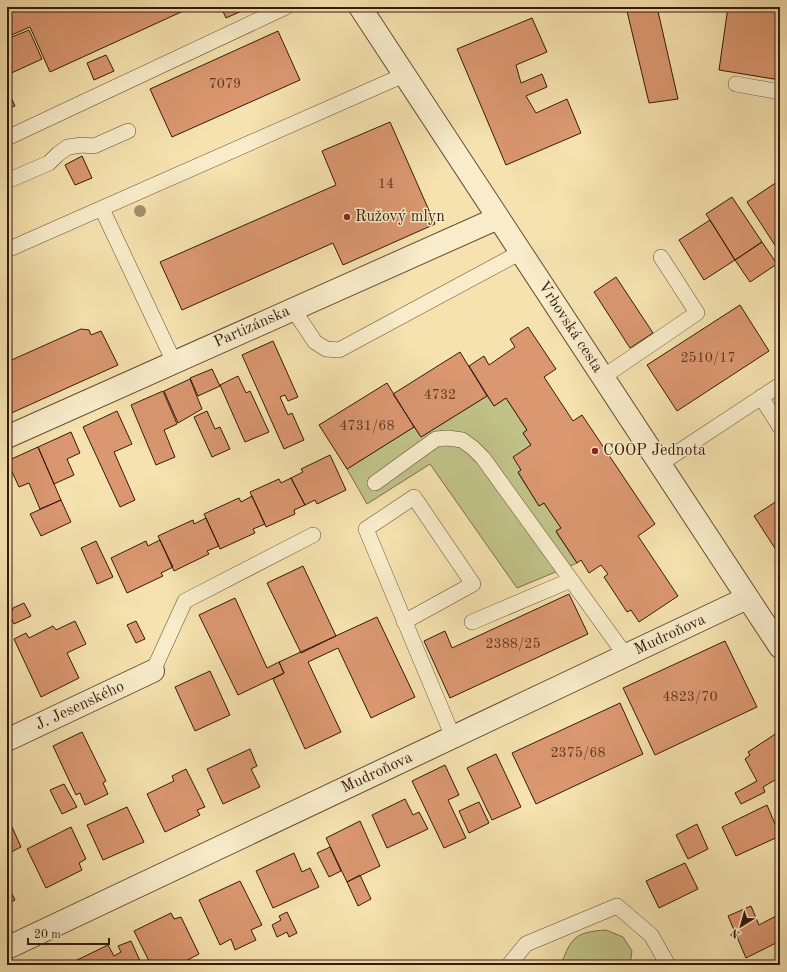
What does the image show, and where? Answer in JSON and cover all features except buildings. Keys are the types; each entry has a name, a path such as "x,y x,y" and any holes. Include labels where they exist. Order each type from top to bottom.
{"street":[{"name":"Vrbovská cesta","path":"360,7 780,647"},
{"name":"Partizánska","path":"7,437 498,218"},
{"name":"Mudroňova","path":"7,948 747,598"},
{"name":"J. Jesenského","path":"7,740 152,671"}],"lane":[{"path":"7,138 286,7"},
{"path":"7,250 404,75"},
{"path":"736,84 780,92"},
{"path":"7,181 50,162 68,147 82,145 94,146 128,131"},
{"path":"102,209 174,362"},
{"path":"293,309 315,342 326,348 339,350 521,252"},
{"path":"603,377 697,313 661,257"},
{"path":"660,464 780,385"},
{"path":"761,397 780,427"},
{"path":"375,482 436,440 448,438 462,440 474,448 483,458 626,656"},
{"path":"404,622 473,584 414,497 366,529 404,622 453,737"},
{"path":"152,671 185,601 314,535"},
{"path":"472,622 571,580"},
{"path":"509,965 526,944 617,906 652,935 668,965"}],"green space":[{"path":"487,396 494,406 506,398 527,430 523,433 531,445 521,470 518,473 539,506 544,503 561,528 556,532 577,563 517,588 430,464 367,504 347,469 414,427 421,437"},
{"path":"606,930 623,937 632,951 630,965 561,965 568,948 576,938 588,932"}],"place":[{"name":"Ružový mlyn","path":"347,217"},
{"name":"COOP Jednota","path":"595,451"}]}
